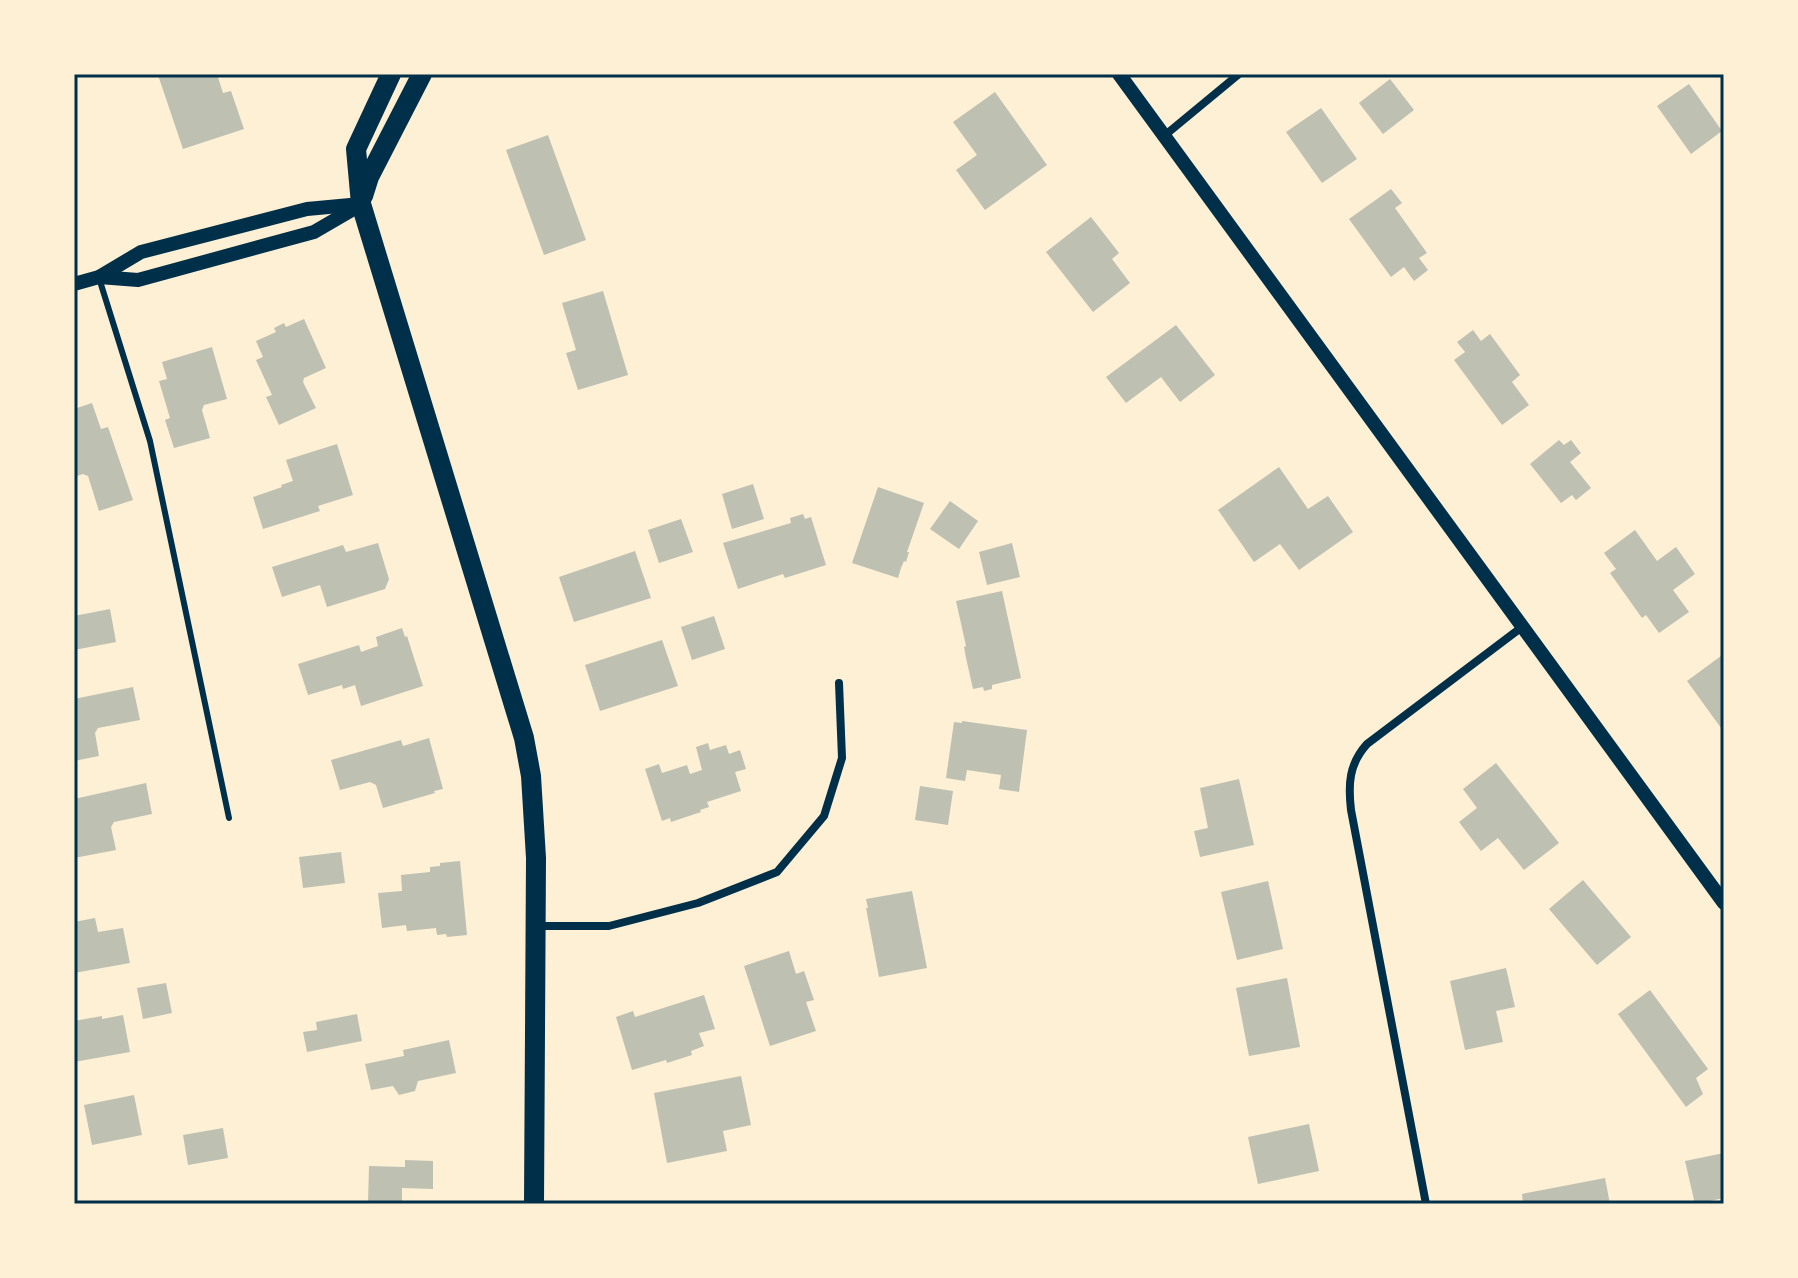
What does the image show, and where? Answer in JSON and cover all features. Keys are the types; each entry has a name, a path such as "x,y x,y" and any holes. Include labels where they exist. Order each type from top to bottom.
{"main road":[{"path":"391,74 356,149 361,204 524,738 531,776 536,858 534,1204"},
{"path":"361,204 369,177 422,74"}],"street":[{"path":"1119,74 1724,903"},
{"path":"1164,136 1239,74"},
{"path":"99,277 138,280 314,232 361,204"},
{"path":"74,284 99,277 141,252 307,209 361,204"},
{"path":"1426,1204 1348,786 1351,769 1359,752 1367,744 1522,627"},
{"path":"536,926 609,926 698,903 777,872 824,816 842,758 839,683"}],"lane":[{"path":"99,277 150,441 229,818"}],"building":[{"path":"217,74 223,93 231,91 244,129 183,149 158,75"},
{"path":"1390,79 1414,110 1383,134 1359,103"},
{"path":"1689,84 1722,131 1691,154 1657,106"},
{"path":"995,92 1047,165 985,210 956,170 977,155 953,122"},
{"path":"1321,108 1357,159 1322,183 1286,132"},
{"path":"548,135 586,240 544,255 506,150"},
{"path":"1391,189 1402,203 1395,208 1427,253 1419,258 1428,270 1414,281 1404,267 1391,277 1349,219"},
{"path":"1091,217 1119,253 1112,259 1130,283 1093,312 1046,252"},
{"path":"603,291 628,375 578,390 566,353 576,350 562,303"},
{"path":"304,319 326,368 304,378 303,382 316,408 279,425 266,397 272,395 256,360 263,357 256,341 276,332 274,328 284,323 286,327"},
{"path":"1176,325 1215,375 1180,402 1161,377 1126,403 1106,377"},
{"path":"1473,330 1481,341 1490,334 1520,375 1512,382 1529,405 1502,425 1454,360 1465,352 1457,342"},
{"path":"212,347 227,399 204,405 202,410 210,438 174,448 165,420 170,418 159,381 167,379 162,362"},
{"path":"92,403 101,429 108,427 133,500 99,511 88,476 74,477 74,409"},
{"path":"1559,440 1564,445 1571,440 1581,453 1570,462 1591,488 1576,500 1572,495 1561,503 1530,464"},
{"path":"337,444 353,495 318,506 320,511 263,529 253,497 293,481 286,460"},
{"path":"1279,467 1308,509 1328,496 1353,532 1299,570 1280,544 1254,562 1218,510"},
{"path":"753,484 764,519 732,529 722,494"},
{"path":"878,487 924,503 898,578 852,563"},
{"path":"950,501 978,521 959,549 930,529"},
{"path":"803,514 805,519 811,517 826,565 785,578 783,574 738,589 723,543 791,523 790,518"},
{"path":"681,519 693,552 659,563 648,530"},
{"path":"1635,530 1657,561 1676,547 1695,574 1673,590 1689,612 1659,633 1646,615 1642,618 1610,573 1616,569 1604,553"},
{"path":"378,543 389,579 385,589 327,607 320,585 282,597 272,567 343,545 346,552"},
{"path":"1012,543 1020,577 987,585 979,552"},
{"path":"635,551 651,598 574,622 559,577"},
{"path":"1002,591 1021,678 992,685 992,689 984,691 983,687 973,689 956,601"},
{"path":"110,609 116,642 74,650 74,616"},
{"path":"714,616 725,649 692,660 681,627"},
{"path":"402,628 423,686 361,706 355,685 343,689 342,685 308,695 298,664 359,645 361,652 378,646 376,637"},
{"path":"662,640 678,686 600,711 585,665"},
{"path":"1721,656 1724,661 1724,732 1687,681"},
{"path":"133,687 140,720 98,728 95,733 99,756 74,761 74,699"},
{"path":"954,722 1027,730 1019,792 999,789 1001,775 967,770 965,781 946,778"},
{"path":"429,738 443,789 383,808 376,785 370,782 340,790 331,760 401,740 403,746"},
{"path":"708,743 710,750 726,745 729,754 740,750 746,769 735,772 741,791 707,802 709,807 701,812 671,822 670,818 662,821 645,769 659,764 662,773 687,765 690,774 702,770 696,747"},
{"path":"1496,763 1559,843 1524,870 1498,838 1481,851 1459,822 1477,808 1463,789"},
{"path":"1239,779 1254,845 1200,857 1194,831 1208,828 1200,788"},
{"path":"146,783 152,814 114,822 111,827 116,850 74,858 74,799"},
{"path":"920,786 953,791 948,825 915,820"},
{"path":"341,852 345,883 303,888 299,857"},
{"path":"460,861 467,935 437,935 436,928 407,931 406,925 382,928 378,893 402,891 401,875 430,872 430,867 440,866 440,863"},
{"path":"1583,880 1631,937 1597,965 1549,909"},
{"path":"1268,881 1283,949 1237,960 1221,892"},
{"path":"912,891 927,968 879,977 866,899"},
{"path":"95,918 98,932 123,928 130,963 74,973 74,922"},
{"path":"789,951 796,974 804,971 814,1000 806,1002 816,1031 770,1046 744,966"},
{"path":"1506,968 1515,1007 1496,1011 1503,1042 1465,1050 1450,981"},
{"path":"1287,978 1300,1047 1249,1056 1236,988"},
{"path":"166,983 172,1013 143,1019 137,988"},
{"path":"1650,990 1708,1069 1696,1078 1703,1094 1686,1107 1618,1014"},
{"path":"704,995 715,1029 699,1033 704,1046 691,1051 692,1055 632,1070 616,1017 633,1011 635,1017"},
{"path":"357,1014 362,1041 307,1052 303,1032 317,1030 316,1022"},
{"path":"123,1015 130,1052 74,1062 74,1021"},
{"path":"449,1040 456,1073 418,1081 415,1091 399,1095 393,1086 371,1090 365,1064 404,1056 403,1050"},
{"path":"741,1076 751,1125 723,1131 727,1151 667,1163 654,1093"},
{"path":"134,1095 142,1135 92,1145 84,1105"},
{"path":"1309,1124 1319,1171 1258,1184 1248,1137"},
{"path":"223,1128 228,1158 188,1165 183,1135"},
{"path":"1724,1153 1724,1198 1695,1204 1685,1161"},
{"path":"405,1160 433,1161 433,1189 402,1188 402,1204 368,1204 369,1166 405,1167"},
{"path":"1605,1178 1610,1204 1523,1204 1522,1194"}]}
